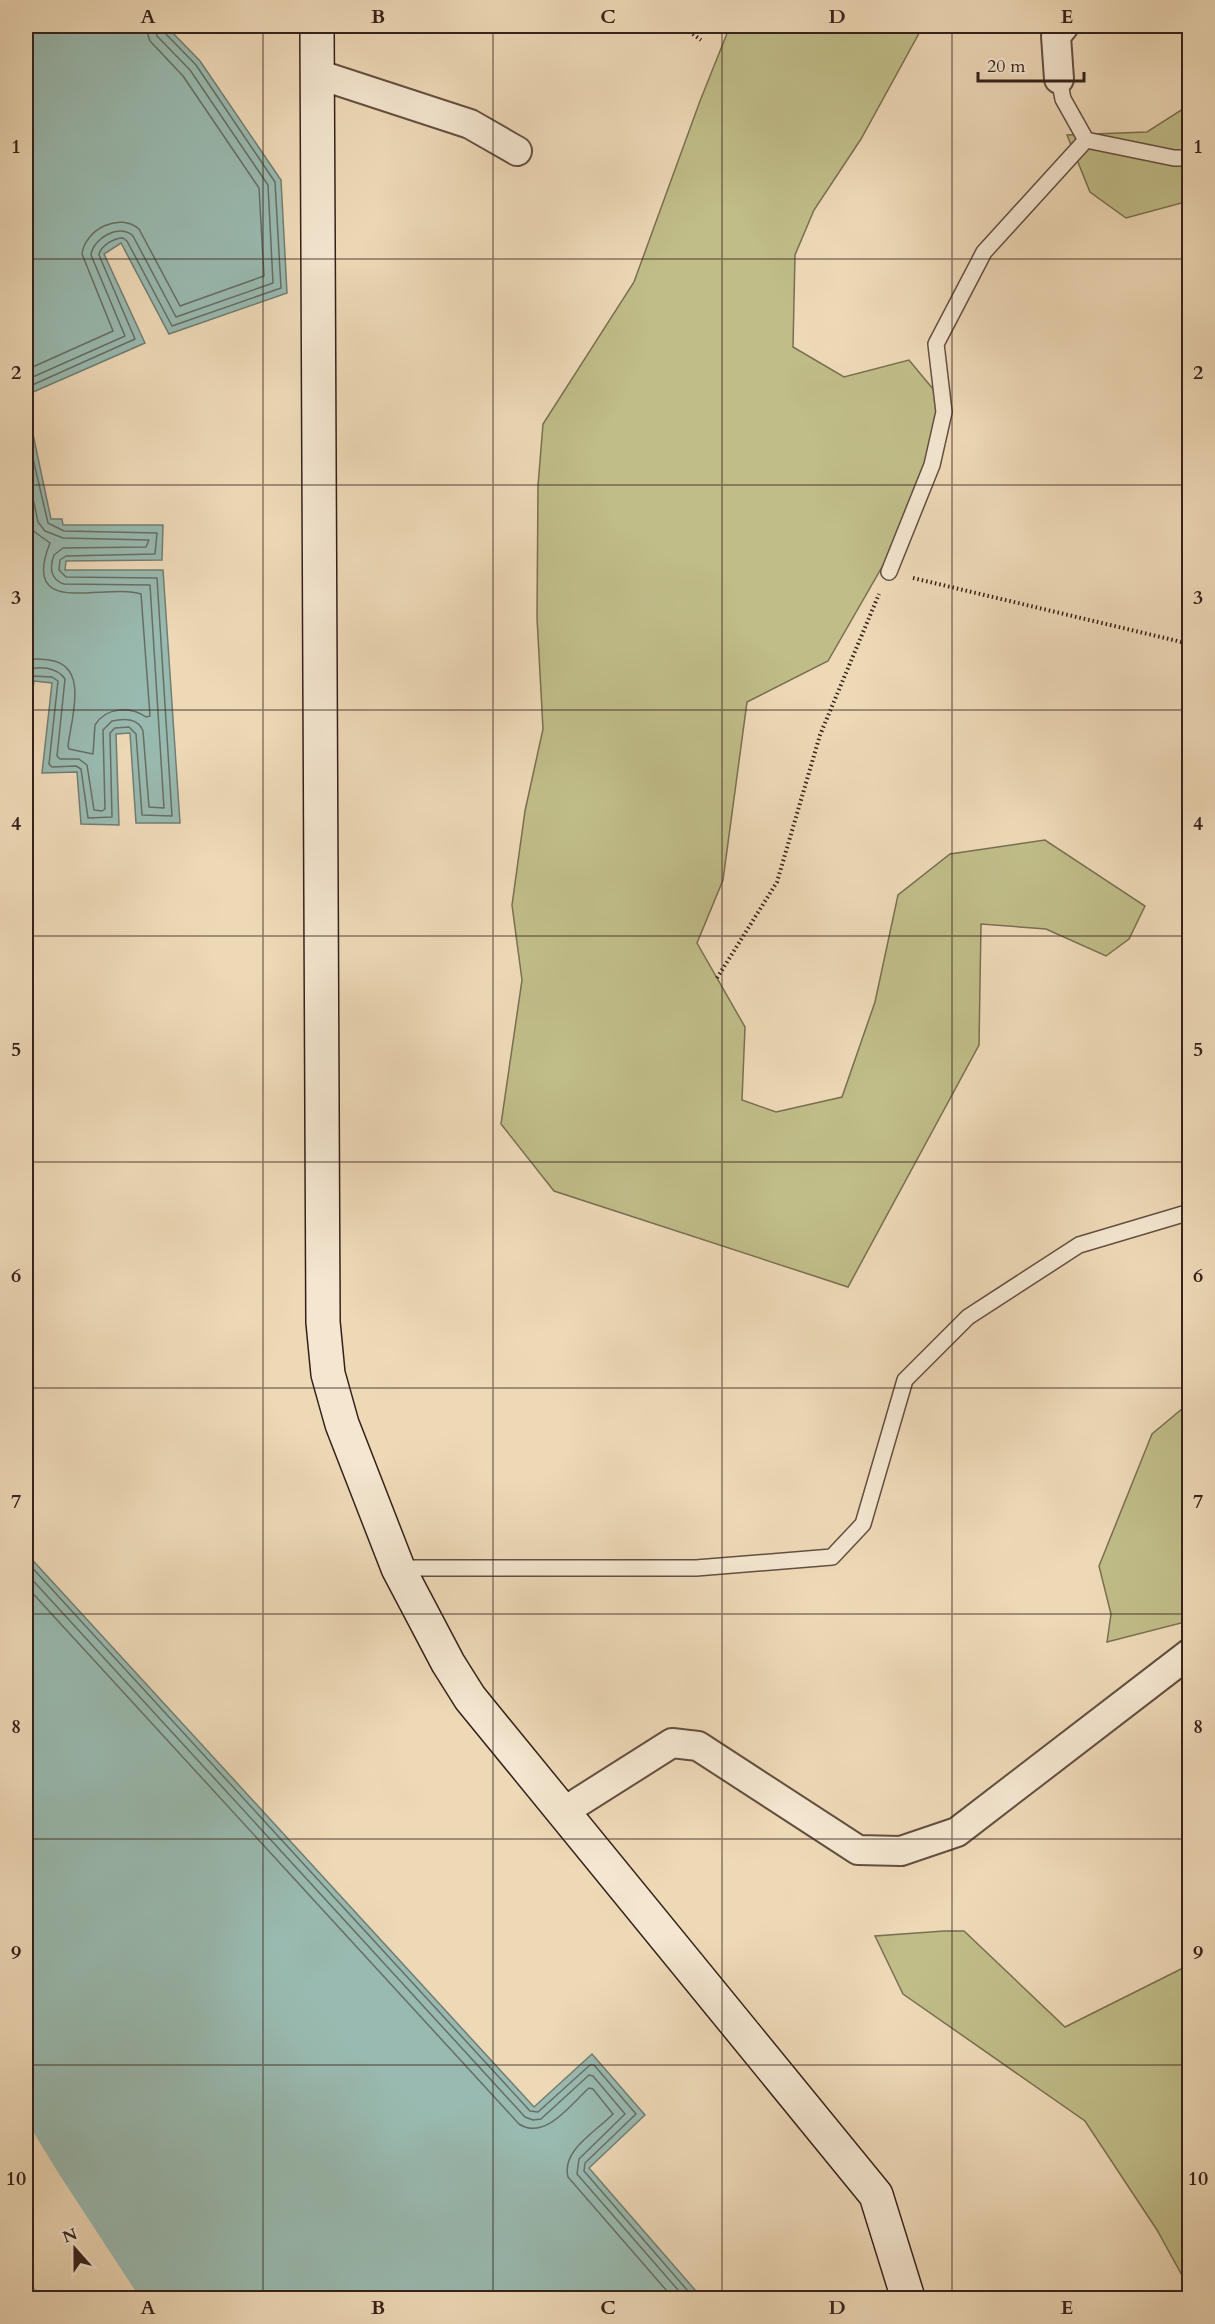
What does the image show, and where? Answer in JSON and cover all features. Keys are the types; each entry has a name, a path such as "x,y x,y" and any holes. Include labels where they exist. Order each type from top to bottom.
{"street":[{"path":"317,26 323,1322 328,1374 342,1424 398,1568 448,1663 470,1698 876,2195 908,2298"},
{"path":"1059,80 1056,36 1064,26"},
{"path":"317,74 470,124 517,151"},
{"path":"563,1812 672,1743 698,1746 858,1850 901,1851 957,1832 1190,1653"}],"lane":[{"path":"1059,80 1063,99 1086,140 1174,158 1190,159"},
{"path":"889,572 932,465 944,412 936,344 984,252 1086,140"},
{"path":"398,1568 696,1568 832,1557 863,1524 905,1380 968,1317 1079,1245 1190,1212"}],"path":[{"path":"682,26 701,40"},
{"path":"717,978 777,882 820,735 889,572 1190,644"}],"shaded area":[{"path":"730,26 923,26 861,139 814,210 795,255 793,347 844,377 909,360 933,389 948,417 940,466 828,661 747,702 723,880 697,943 745,1027 742,1100 776,1112 842,1097 875,1002 898,895 950,854 1045,840 1145,906 1129,939 1106,956 1046,929 981,924 979,1045 848,1287 554,1191 501,1124 522,980 512,905 525,811 543,729 537,618 538,486 543,424 634,282"},
{"path":"1189,105 1189,201 1126,218 1090,192 1067,135 1147,132"},
{"path":"1189,1403 1189,1621 1107,1642 1111,1614 1099,1566 1152,1434"},
{"path":"964,1931 1065,2027 1189,1965 1189,2288 1157,2230 1085,2121 903,1994 875,1936"}],"water":[{"path":"26,26 166,26 200,61 281,180 287,293 169,334 121,243 104,254 145,343 33,392 31,425 51,519 62,519 63,525 163,525 162,560 66,561 65,570 163,570 180,823 136,823 130,733 116,734 119,825 81,824 77,772 42,773 52,683 34,681 26,737"},
{"path":"26,1553 534,2107 592,2054 645,2115 589,2168 702,2298 26,2298"}],"pier":[{"path":"26,2120 140,2298 41,2298 26,2274"}]}
